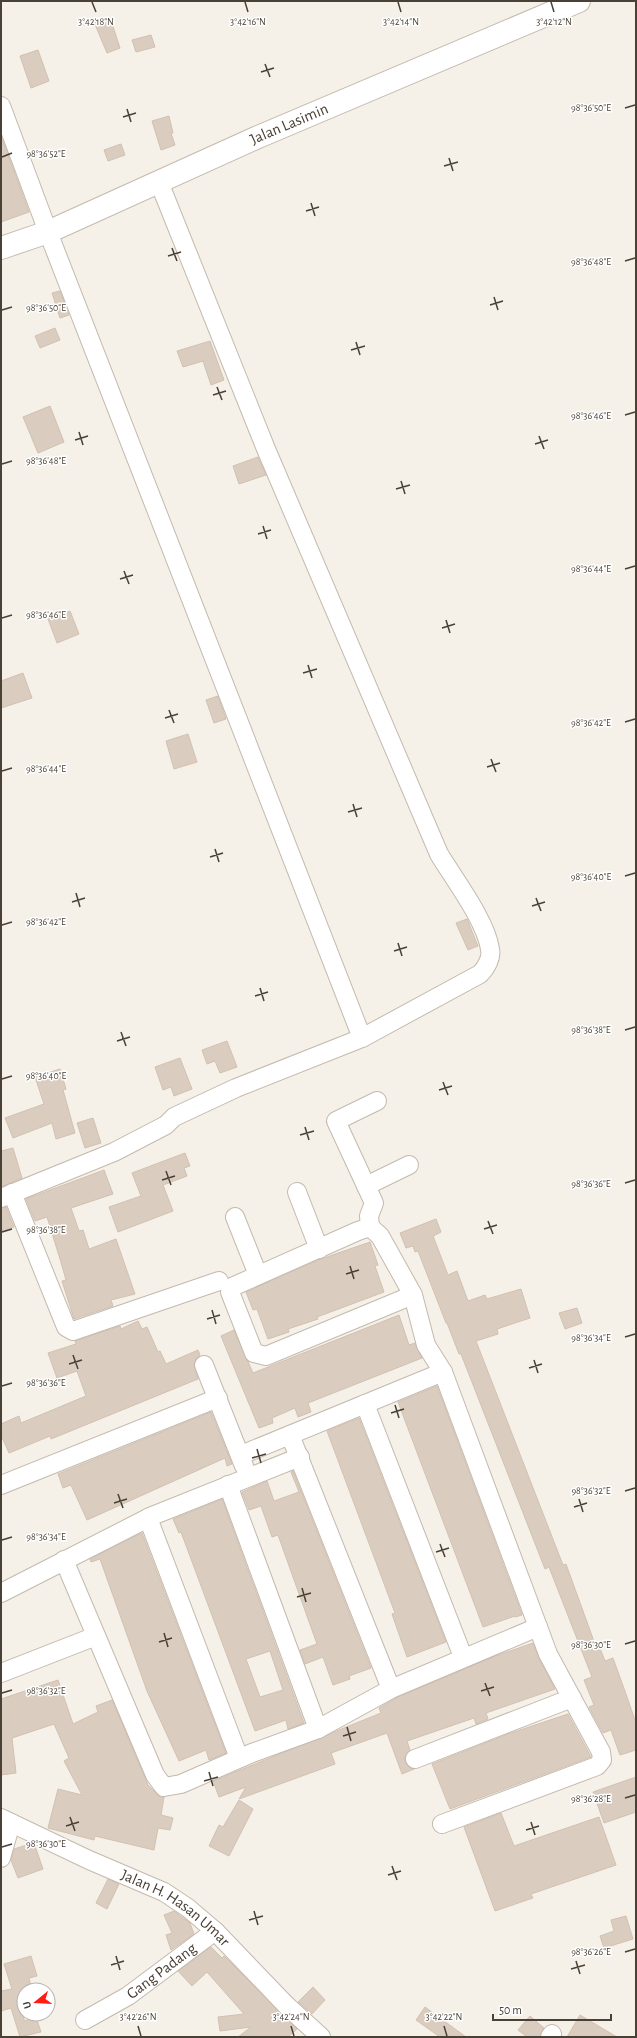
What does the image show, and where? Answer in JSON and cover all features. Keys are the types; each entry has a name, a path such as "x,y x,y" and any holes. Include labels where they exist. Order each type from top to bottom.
{"street":[{"name":"Jalan Lasimin","path":"1,248 48,232 265,134 579,1"},
{"path":"1,106 48,232 362,1038"},
{"path":"159,182 266,449 439,854 475,912 490,950 487,966 480,974 362,1038 236,1088 174,1117 166,1125 114,1152 7,1195 66,1327 73,1331 219,1281"},
{"path":"377,1102 336,1121 374,1203 370,1216 370,1227 380,1236 413,1295 426,1345 443,1372 548,1654 601,1752 602,1760 597,1766 442,1824"},
{"path":"366,1186 409,1165"},
{"path":"297,1192 319,1249"},
{"path":"235,1216 258,1275"},
{"path":"370,1227 232,1287 230,1292 254,1353 261,1356 266,1356 413,1295"},
{"path":"204,1365 241,1455 248,1478"},
{"path":"241,1455 443,1372"},
{"path":"1,1485 218,1398"},
{"path":"365,1404 463,1657"},
{"path":"290,1435 391,1689"},
{"path":"1,1593 148,1518 300,1457"},
{"path":"228,1485 318,1729"},
{"path":"148,1518 239,1758"},
{"path":"64,1560 155,1775 164,1786 181,1784 239,1758 318,1729 391,1689 463,1657 538,1627"},
{"path":"1,1673 96,1636"},
{"path":"416,1759 572,1698"},
{"path":"1,1858 6,1820"},
{"name":"Jalan H. Hasan Umar","path":"6,1820 89,1860 164,1892 188,1908 215,1931 287,2006 321,2037"},
{"name":"Gang Padang","path":"85,2020 128,1996 215,1931"}],"building":[{"path":"110,17 120,48 107,53 94,22"},
{"path":"151,35 155,47 136,52 132,40"},
{"path":"38,50 49,81 31,88 20,56"},
{"path":"169,116 173,133 171,133 175,145 161,150 152,121"},
{"path":"1,136 29,212 1,222"},
{"path":"121,144 125,155 108,161 104,150"},
{"path":"60,291 69,315 60,318 52,293"},
{"path":"55,328 60,340 40,348 35,336"},
{"path":"210,341 224,380 211,385 203,361 183,367 177,351"},
{"path":"50,406 64,442 38,453 23,417"},
{"path":"258,457 266,475 239,484 233,466"},
{"path":"70,611 79,634 57,643 48,619"},
{"path":"23,673 32,698 1,708 1,681"},
{"path":"218,696 226,719 214,723 206,700"},
{"path":"188,734 197,762 174,769 166,741"},
{"path":"467,919 478,946 468,950 456,923"},
{"path":"227,1041 237,1067 220,1073 215,1061 207,1064 202,1050"},
{"path":"180,1058 192,1089 174,1096 171,1087 163,1090 155,1067"},
{"path":"60,1069 66,1089 63,1090 75,1133 56,1139 52,1123 13,1138 5,1118 44,1104 35,1077"},
{"path":"93,1118 101,1143 85,1148 77,1123"},
{"path":"13,1148 22,1178 1,1187 1,1151"},
{"path":"185,1153 190,1166 184,1168 187,1176 163,1185 173,1211 118,1232 109,1207 141,1196 132,1173"},
{"path":"104,1170 113,1194 71,1208 79,1231 83,1230 89,1249 116,1239 135,1294 111,1300 113,1306 74,1319 62,1281 66,1280 47,1217 35,1221 26,1199"},
{"path":"6,1207 14,1227 1,1232 1,1208"},
{"path":"436,1219 441,1232 433,1236 448,1275 457,1271 468,1301 485,1295 487,1299 521,1289 530,1318 497,1329 498,1334 476,1341 563,1565 566,1564 596,1647 599,1646 605,1661 613,1658 636,1723 636,1750 620,1755 611,1730 603,1733 589,1707 594,1705 584,1680 592,1677 549,1567 545,1569 461,1354 459,1354 446,1323 418,1251 415,1252 413,1246 406,1248 400,1233"},
{"path":"370,1242 378,1265 375,1266 384,1292 317,1317 318,1319 288,1329 289,1332 268,1339 257,1309 253,1310 246,1292 318,1260"},
{"path":"577,1308 582,1323 565,1329 559,1313"},
{"path":"399,1315 409,1345 415,1343 422,1358 308,1403 311,1412 298,1417 295,1408 272,1418 273,1423 259,1428 221,1336 234,1330 253,1373"},
{"path":"138,1321 142,1329 147,1327 158,1352 160,1351 166,1364 198,1350 200,1355 194,1364 198,1379 51,1439 50,1436 9,1453 1,1435 1,1424 19,1416 21,1423 86,1396 77,1371 57,1378 48,1353 76,1344 75,1341 120,1326 121,1329"},
{"path":"437,1386 522,1615 483,1627 398,1402"},
{"path":"211,1412 232,1464 227,1466 225,1458 87,1520 71,1485 63,1488 58,1474"},
{"path":"359,1418 446,1642 407,1657 392,1614 395,1613 327,1431"},
{"path":"293,1471 371,1668 349,1676 350,1679 333,1685 323,1657 305,1664 300,1650 317,1644 278,1535 272,1537 261,1506 249,1510 242,1492 267,1481 274,1501 299,1492 291,1472"},
{"path":"222,1499 304,1723 288,1729 286,1720 255,1731 181,1532 179,1533 173,1519","holes":["270,1651 283,1690 260,1697 246,1659"]},
{"path":"142,1533 226,1753 209,1760 206,1750 179,1761 147,1691 100,1559 91,1562 90,1559"},
{"path":"533,1643 539,1659 555,1689 486,1713 488,1719 476,1724 474,1718 407,1741 410,1750 405,1757 405,1762 409,1767 414,1769 402,1774 387,1733 331,1753 335,1764 239,1799 246,1787 219,1797 213,1781 381,1713 379,1708 396,1698 493,1657"},
{"path":"58,1680 73,1724 98,1712 96,1706 112,1700 148,1785 160,1797 164,1797 161,1815 173,1818 170,1830 158,1828 154,1850 95,1836 94,1840 48,1828 58,1789 82,1795 64,1761 69,1758 54,1724 12,1738 16,1773 1,1775 1,1699"},
{"path":"568,1714 591,1757 450,1809 432,1764 508,1734"},
{"path":"636,1777 636,1812 604,1823 593,1792"},
{"path":"239,1800 253,1809 229,1856 209,1846 219,1825 223,1827"},
{"path":"501,1813 514,1846 599,1817 616,1865 531,1894 533,1898 495,1911 464,1827"},
{"path":"30,1844 35,1846 43,1869 18,1878 11,1860 14,1849"},
{"path":"108,1879 119,1884 107,1909 96,1903"},
{"path":"174,1911 190,1923 194,1934 171,1950 166,1935 172,1933 164,1915"},
{"path":"626,1916 633,1939 604,1948 600,1936 614,1931 611,1920"},
{"path":"211,1947 222,1958 224,1956 297,2029 288,2037 238,2037 251,2027 220,2031 218,2017 244,2014 207,1972 192,1986 178,1971"},
{"path":"31,1956 37,1976 29,1978 30,1982 16,1982 16,2022 38,2022 41,2032 20,2037 11,2008 1,2011 1,1991 12,1989 4,1964"},
{"path":"313,1987 325,2000 312,2014 298,2002"},
{"path":"425,2007 466,2037 440,2037 416,2020"},
{"path":"580,2015 617,2037 567,2037"},
{"path":"530,2016 544,2028 540,2037 527,2037 518,2030"}]}
